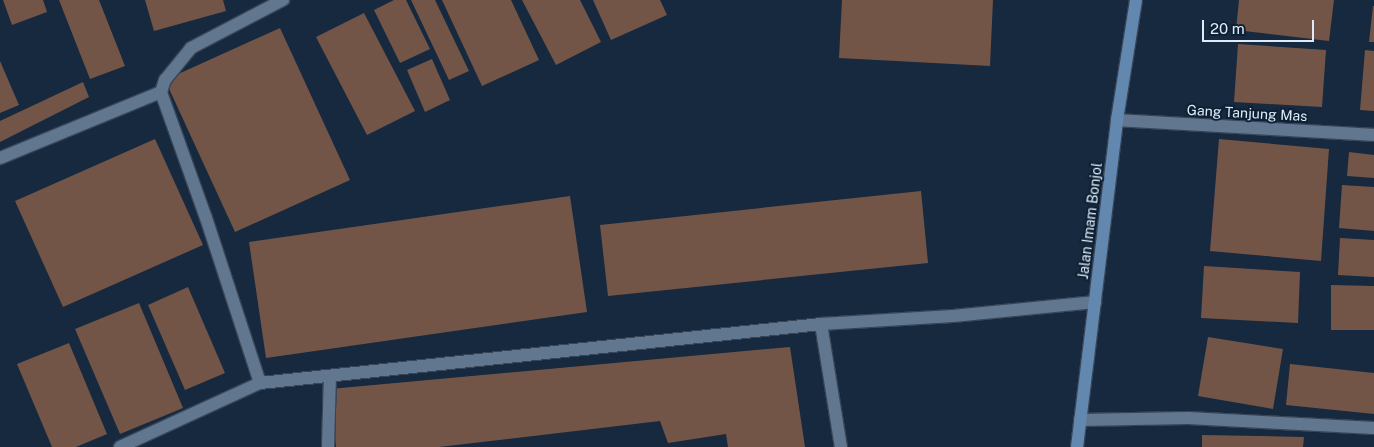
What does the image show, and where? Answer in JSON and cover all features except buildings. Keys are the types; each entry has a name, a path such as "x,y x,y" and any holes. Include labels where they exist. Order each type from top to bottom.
{"main road":[{"name":"Jalan Imam Bonjol","path":"1077,447 1117,120 1136,0"}],"street":[{"path":"260,383 206,218 161,92 165,80 191,48 283,0"},
{"path":"0,158 161,92"},
{"name":"Gang Tanjung Mas","path":"1117,120 1374,135"},
{"path":"120,447 260,383 821,324 953,316 1095,302"},
{"path":"821,324 841,447"},
{"path":"328,447 330,376"},
{"path":"1080,420 1188,418 1374,428"}]}
